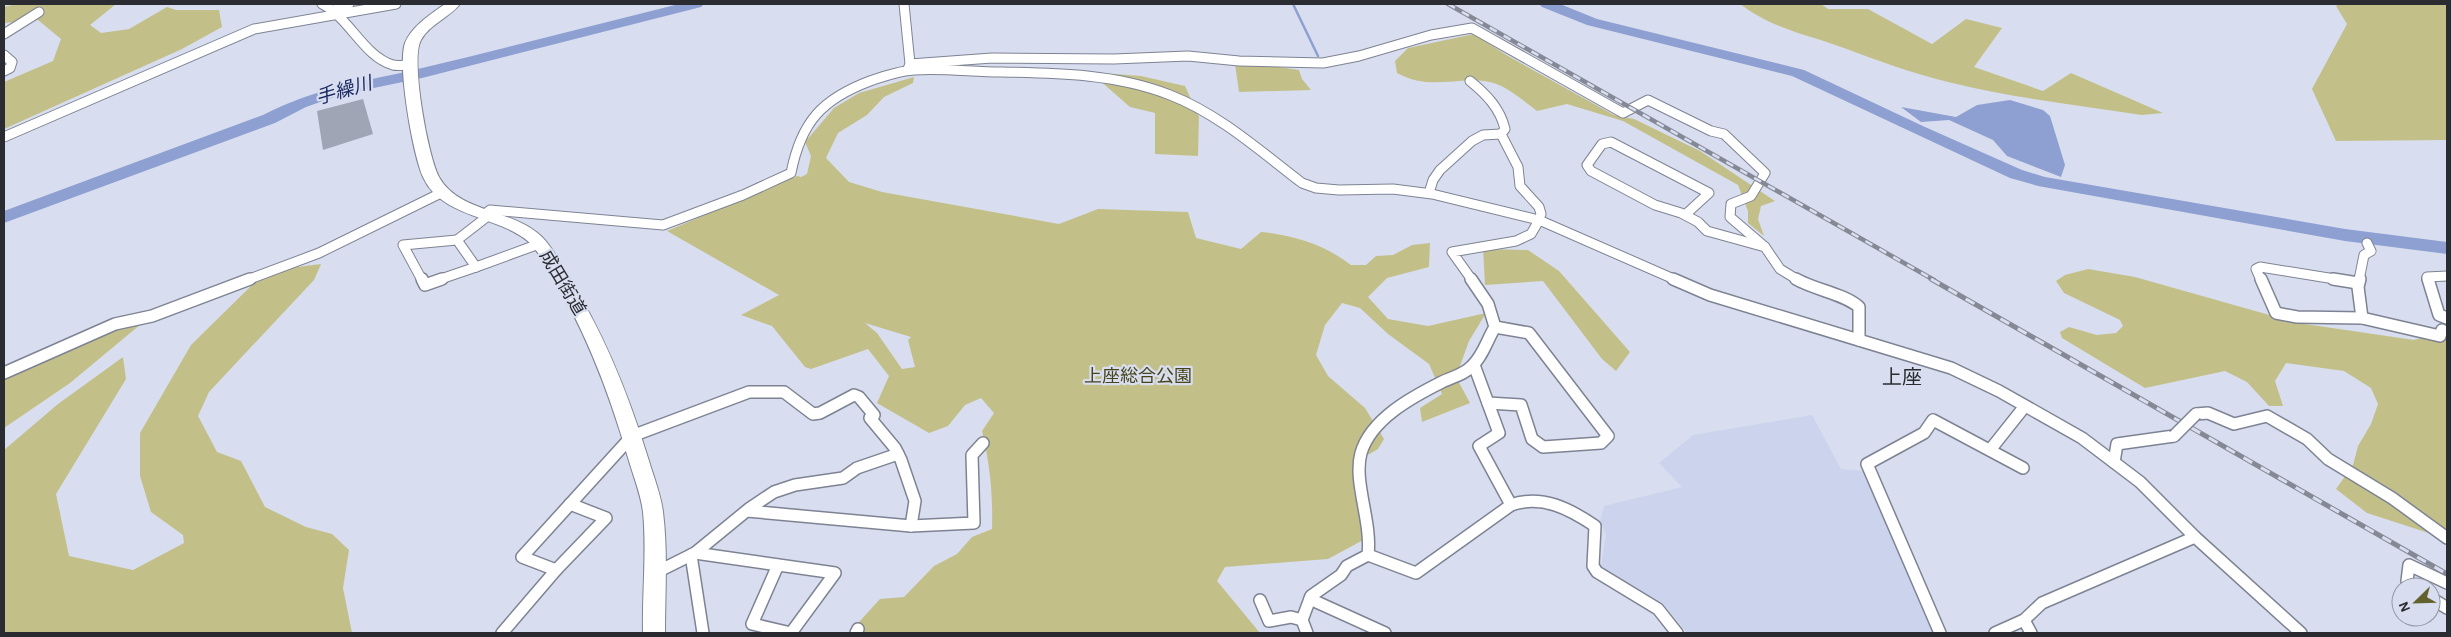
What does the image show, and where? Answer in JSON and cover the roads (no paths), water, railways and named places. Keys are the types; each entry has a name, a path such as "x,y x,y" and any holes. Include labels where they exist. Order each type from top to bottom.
{"highway":[{"name":"成田街道","path":"454,4 419,33 409,52 410,72 428,166 436,185 451,200 527,232 539,244 565,284 604,356 632,436 653,511 654,633"}],"street":[{"path":"322,4 336,12 367,48 392,65 410,72"},
{"path":"336,12 349,4"},
{"path":"4,137 246,32 336,12 396,4"},
{"path":"904,4 909,67"},
{"path":"4,34 39,12"},
{"path":"539,244 425,285 403,245 457,240 490,210 663,225 743,195 791,172 795,145 814,116 827,103 846,92 909,67 992,58 1114,59 1188,56 1238,61 1323,63 1359,56 1431,35 1472,28 1622,113 1648,100 1711,131 1724,134 1765,173 1751,196 1734,200 1728,211 1730,217 1766,248 1775,264 1782,270 1805,284 1824,292 1840,295 1854,302 1859,307 1858,340"},
{"path":"4,55 12,62 10,68 4,71"},
{"path":"909,67 1064,74 1132,84 1167,94 1190,103 1212,116 1302,183 1316,188 1339,190 1393,189 1430,194 1539,220 1710,295 1951,368 2082,438 2114,462 2140,482 2196,537 2301,633"},
{"path":"1430,194 1431,182 1446,163 1459,155 1475,139 1481,136 1501,134 1505,129 1503,119 1494,103 1470,81"},
{"path":"1368,555 1370,544 1367,510 1359,467 1366,442 1381,424 1403,406 1474,365 1495,327 1488,304 1452,252 1472,247 1505,244 1526,237 1531,234 1541,214 1539,206 1520,186 1518,167 1501,134"},
{"path":"1685,215 1709,193 1611,142 1602,144 1587,165 1590,171 1655,205 1685,215 1698,222 1707,231 1766,248"},
{"path":"4,373 116,324 152,316 319,253 442,192"},
{"path":"457,240 476,267"},
{"path":"2362,318 2358,283 2364,255 2370,251 2367,243"},
{"path":"2358,283 2260,267 2256,269 2276,313 2298,317 2362,318 2440,336 2442,330"},
{"path":"2447,276 2427,277 2439,315 2447,318"},
{"path":"1488,403 1521,405 1532,439 1543,447 1601,443 1608,436 1529,333 1495,327"},
{"path":"1474,365 1500,433 1479,446 1511,505"},
{"path":"556,570 522,557 632,436 750,392 784,392 813,414 820,413 854,396 858,397 874,415 870,418 898,454 915,501 911,526"},
{"path":"1990,450 2025,406"},
{"path":"2114,462 2117,444 2174,436 2196,414 2208,413 2234,424 2268,416 2307,439 2328,459 2392,498 2447,538"},
{"path":"1940,633 1867,464 1924,433 1933,420 2022,468"},
{"path":"747,511 911,526 974,523 972,455 983,444"},
{"path":"655,573 693,554 774,492 795,485 843,478 857,468 898,454"},
{"path":"1307,633 1302,620 1310,599 1320,588 1341,575 1348,566 1368,555 1416,572 1511,505 1522,500 1541,501 1566,508 1595,526 1593,566 1597,572 1658,609 1677,633"},
{"path":"502,633 556,570 606,518 570,504"},
{"path":"1995,633 2024,620 2042,604 2196,537"},
{"path":"693,554 778,565 834,573 791,633 752,624 778,565"},
{"path":"693,554 703,633"},
{"path":"2408,577 2409,565 2434,577"},
{"path":"1310,599 1385,633"},
{"path":"1260,600 1269,621 1291,617 1302,620"},
{"path":"2024,620 2031,633"}],"water":[{"path":"2010,100 2043,110 2050,116 2065,165 2061,177 2007,156 1993,140 1949,120 1921,122 1901,107 1956,117 1977,105"}],"waterway":[{"name":"手繰川","path":"4,217 269,119 300,103 336,91 422,73 696,4"},
{"path":"1293,4 1318,56"},
{"path":"1547,4 1592,22 1798,73 1919,131 2016,174 2044,182 2345,235 2447,248"}],"railway":[{"path":"1448,4 1934,280"},
{"path":"1931,279 2447,574"}],"district":[{"name":"上座","path":"1902,378"}],"park label":[{"name":"上座総合公園","path":"1138,377"}]}
